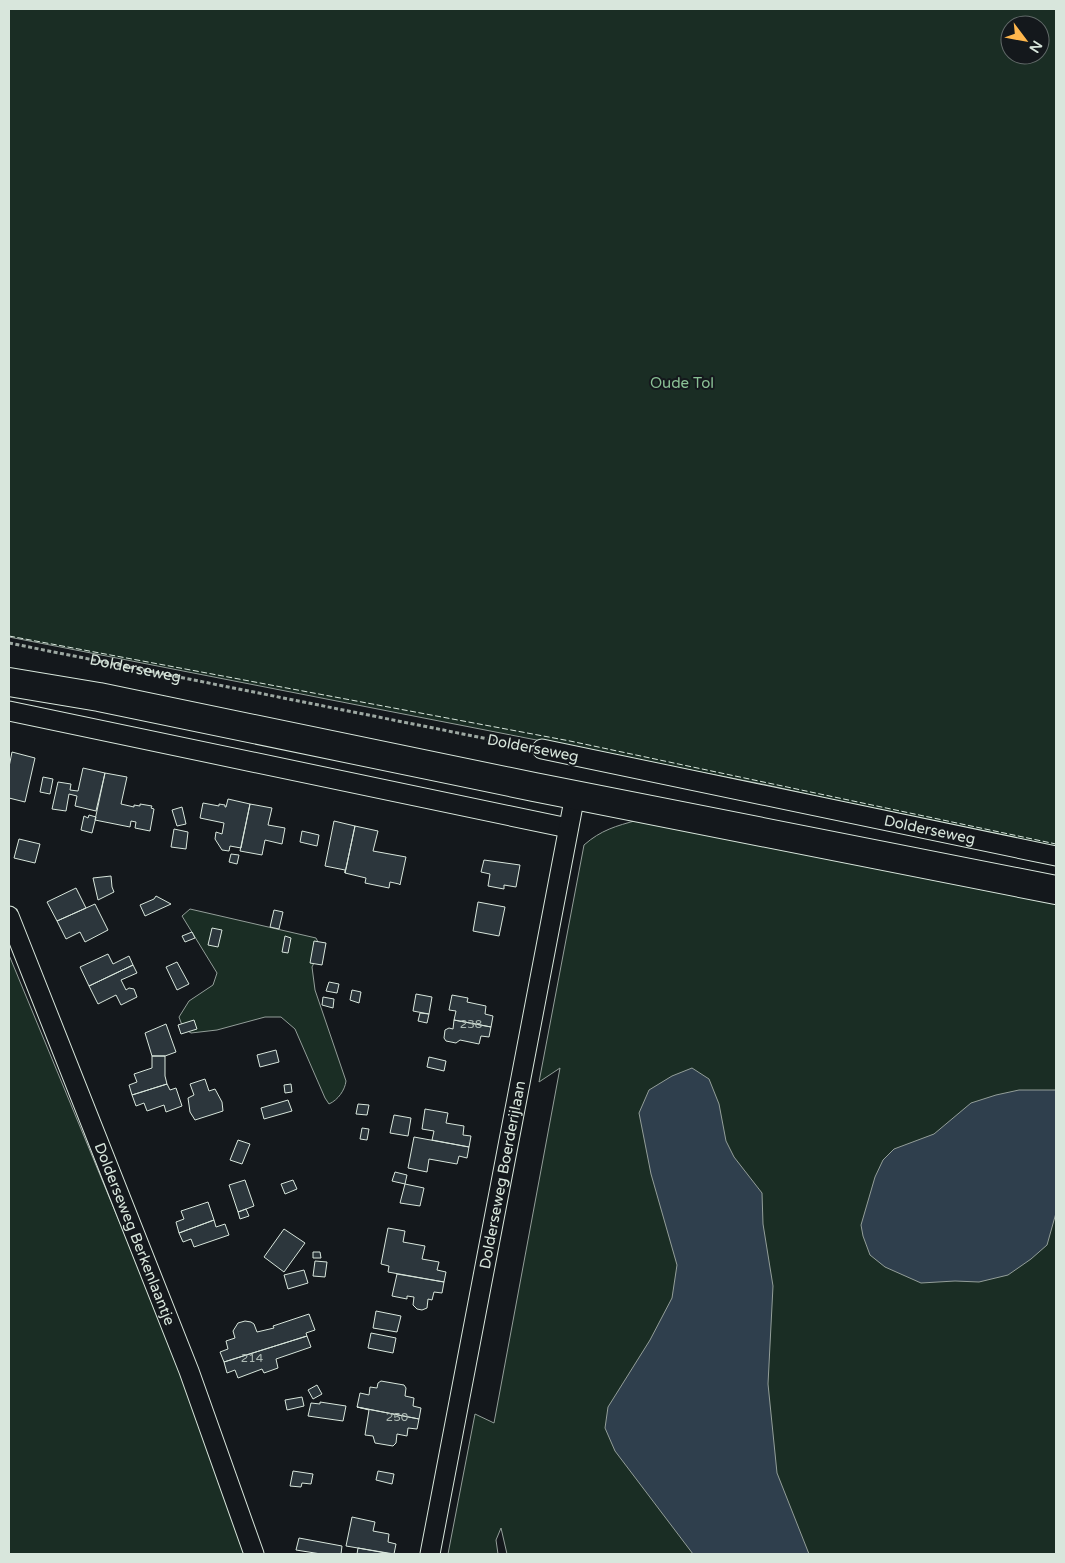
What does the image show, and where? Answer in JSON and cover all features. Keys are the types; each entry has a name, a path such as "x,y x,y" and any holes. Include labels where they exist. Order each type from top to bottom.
{"main road":[{"path":"9,682 99,698 1056,890"}],"street":[{"path":"9,711 568,828"},
{"name":"Dolderseweg","path":"542,749 1056,856"},
{"name":"Dolderseweg Boerderijlaan","path":"430,1554 575,795"},
{"name":"Dolderseweg Berkenlaantje","path":"9,916 189,1371 254,1554"}],"path":[{"name":"Dolderseweg","path":"9,643 542,749"}],"green space":[{"name":"Oude Tol","path":"9,9 1056,9 1056,850 767,785 9,637"},
{"path":"638,820 1056,904 1056,1554 507,1554 501,1528 496,1540 498,1554 448,1554 475,1414 494,1423 560,1068 539,1082 584,845 609,829"},
{"path":"190,909 316,938 321,948 312,967 315,990 346,1081 343,1091 335,1100 329,1104 325,1098 295,1029 281,1017 265,1017 217,1030 191,1033 183,1028 179,1017 189,1001 213,985 217,973 182,916"},
{"path":"9,955 170,1344 248,1554 9,1554"}],"water":[{"path":"692,1068 709,1079 719,1104 726,1141 734,1157 762,1193 763,1224 773,1286 768,1384 777,1473 809,1554 693,1554 615,1451 605,1428 608,1407 650,1340 672,1298 677,1265 651,1174 639,1113 649,1090 672,1076"},
{"path":"1019,1090 1056,1090 1056,1213 1047,1245 1008,1275 979,1282 921,1283 885,1267 870,1255 861,1225 875,1177 883,1160 894,1149 934,1134 971,1103"}],"building":[{"path":"12,752 35,758 25,802 9,798 9,767"},
{"path":"83,768 105,773 96,811 75,806 77,796 69,794 66,811 52,809 58,782 71,784 70,790 78,791"},
{"path":"105,773 127,777 121,804 134,807 134,805 140,806 140,804 152,806 151,808 154,809 150,831 135,828 136,822 131,821 130,827 95,820"},
{"path":"43,777 53,779 50,794 40,792"},
{"path":"228,799 250,804 241,848 230,846 229,851 222,850 215,839 216,832 222,834 224,823 200,818 203,803 219,806 219,804 225,805 226,807"},
{"path":"250,804 272,808 268,825 285,828 282,844 265,840 262,855 240,851"},
{"path":"182,807 186,824 177,826 172,810"},
{"path":"89,815 96,817 92,833 81,830 84,816 88,818"},
{"path":"334,821 355,826 345,873 345,870 325,866"},
{"path":"355,826 378,831 373,851 406,857 400,885 390,882 389,888 365,883 366,878 345,873"},
{"path":"174,829 188,832 186,849 171,847"},
{"path":"302,831 319,835 317,846 300,842"},
{"path":"19,839 40,844 35,863 14,858"},
{"path":"231,854 239,855 237,864 229,862"},
{"path":"484,860 520,865 516,887 504,885 504,889 488,886 490,874 481,872"},
{"path":"111,876 114,892 98,900 93,878"},
{"path":"76,888 86,908 57,921 47,902"},
{"path":"156,896 171,904 145,916 140,905 154,899"},
{"path":"478,902 505,907 499,936 473,931"},
{"path":"95,904 108,930 85,942 80,932 66,939 57,921"},
{"path":"274,910 283,912 279,929 270,927"},
{"path":"212,928 222,930 218,947 208,945"},
{"path":"192,932 195,938 185,942 182,936"},
{"path":"285,936 291,938 288,953 282,952"},
{"path":"314,941 326,943 322,965 310,963"},
{"path":"108,954 113,964 129,956 133,965 89,986 80,967"},
{"path":"177,962 189,984 177,990 166,967"},
{"path":"133,965 137,973 121,980 126,990 129,988 134,989 137,997 121,1005 116,995 98,1004 89,986"},
{"path":"329,982 339,984 337,993 326,991"},
{"path":"352,990 361,992 359,1003 350,1000"},
{"path":"416,994 432,997 429,1014 413,1011"},
{"path":"452,995 468,998 467,1002 486,1006 485,1014 493,1016 491,1027 454,1020 456,1011 449,1010"},
{"path":"323,997 334,999 333,1008 322,1005"},
{"path":"420,1013 429,1014 427,1023 418,1021"},
{"path":"194,1020 197,1029 181,1034 178,1025"},
{"path":"454,1020 491,1027 489,1037 481,1036 479,1044 460,1040 456,1043 446,1041 444,1038 445,1030 453,1029"},
{"path":"166,1024 176,1052 165,1056 152,1056 145,1033"},
{"path":"276,1050 279,1062 260,1067 257,1055"},
{"path":"152,1056 165,1056 167,1084 132,1095 129,1085 137,1082 134,1074 152,1068"},
{"path":"429,1057 446,1061 444,1071 427,1067"},
{"path":"205,1079 209,1091 215,1089 222,1102 223,1111 195,1120 190,1112 188,1098 194,1095 190,1084"},
{"path":"167,1084 170,1090 176,1088 182,1106 166,1112 164,1105 147,1111 144,1103 136,1106 132,1095"},
{"path":"291,1084 292,1092 285,1093 284,1085"},
{"path":"288,1100 292,1111 264,1119 261,1108"},
{"path":"358,1104 369,1105 367,1115 356,1114"},
{"path":"425,1109 448,1113 446,1123 464,1126 463,1135 471,1136 469,1147 432,1140 434,1131 422,1129"},
{"path":"394,1115 411,1118 408,1136 390,1133"},
{"path":"362,1128 369,1129 367,1140 360,1139"},
{"path":"414,1137 469,1147 467,1158 459,1156 457,1164 429,1159 427,1172 408,1168"},
{"path":"238,1140 250,1144 242,1164 230,1160"},
{"path":"395,1172 407,1175 405,1184 392,1181"},
{"path":"245,1180 254,1206 238,1212 229,1185"},
{"path":"293,1180 297,1189 285,1194 281,1184"},
{"path":"405,1184 424,1188 420,1206 400,1203"},
{"path":"208,1202 214,1220 179,1233 176,1222 184,1219 181,1211"},
{"path":"246,1209 249,1216 240,1219 238,1212"},
{"path":"214,1220 216,1227 225,1224 229,1235 194,1247 191,1239 183,1242 179,1233"},
{"path":"388,1228 405,1231 403,1242 425,1246 422,1259 439,1262 437,1270 446,1272 444,1282 388,1272 389,1266 381,1264"},
{"path":"284,1229 305,1243 284,1272 264,1257"},
{"path":"313,1252 320,1252 321,1258 313,1258"},
{"path":"315,1261 327,1262 325,1277 313,1276"},
{"path":"304,1270 308,1283 288,1289 284,1275"},
{"path":"397,1274 444,1282 442,1293 434,1292 432,1300 428,1299 427,1308 417,1309 413,1305 414,1297 407,1296 407,1299 392,1296"},
{"path":"376,1311 401,1316 397,1332 373,1328"},
{"path":"309,1314 315,1330 306,1333 307,1336 224,1362 220,1352 228,1349 226,1341 235,1338 233,1331 238,1323 251,1322 254,1324 257,1332 274,1328 273,1326"},
{"path":"371,1333 396,1338 393,1353 368,1348"},
{"path":"307,1336 311,1347 276,1359 278,1368 264,1373 262,1369 238,1378 235,1370 227,1373 224,1362"},
{"path":"381,1381 404,1385 406,1388 405,1396 414,1398 413,1406 421,1408 419,1419 357,1407 360,1393 369,1395 370,1387 377,1388 378,1383"},
{"path":"317,1385 322,1394 313,1399 308,1390"},
{"path":"302,1397 304,1406 287,1410 285,1400"},
{"path":"320,1402 346,1406 343,1421 308,1416 311,1403 320,1404"},
{"path":"357,1407 419,1419 417,1429 408,1428 407,1436 397,1434 396,1443 393,1446 375,1443 373,1436 365,1435 369,1410"},
{"path":"293,1471 313,1474 311,1484 302,1483 301,1487 290,1486"},
{"path":"378,1471 394,1474 392,1484 376,1480"},
{"path":"352,1517 375,1522 373,1531 389,1534 388,1542 396,1544 394,1554 346,1546"},
{"path":"299,1538 342,1546 341,1554 321,1554 296,1550"},
{"path":"358,1548 391,1554 357,1554"}],"fence":[{"path":"9,636 570,741 1056,844"}]}
